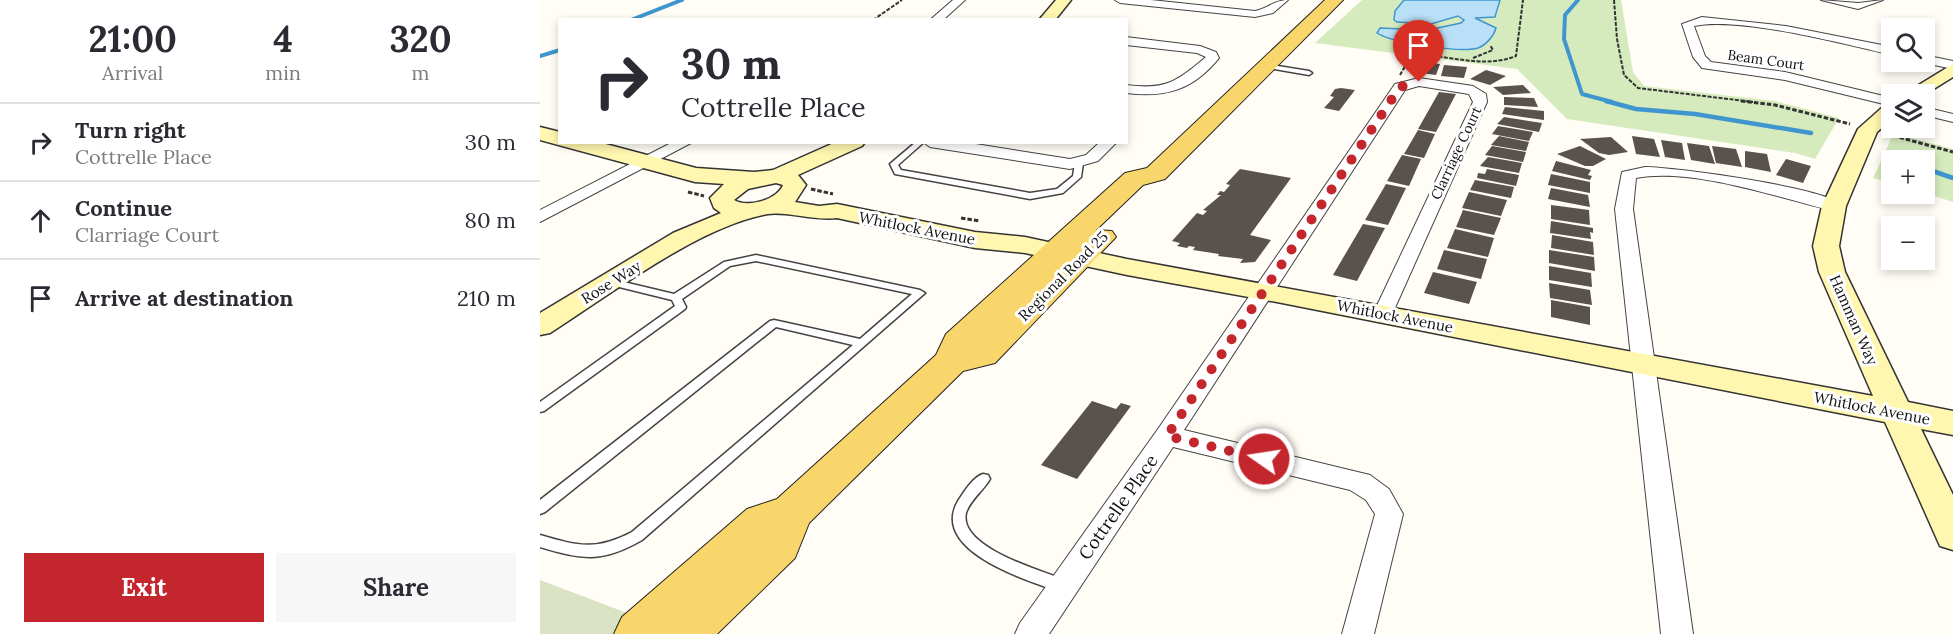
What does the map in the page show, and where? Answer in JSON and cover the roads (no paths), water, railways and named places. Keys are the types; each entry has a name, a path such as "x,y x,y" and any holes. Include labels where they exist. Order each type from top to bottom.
{"main road":[{"name":"Regional Road 25","path":"694,628 779,544 791,513 952,361 983,355 1134,178 1156,174 1335,0"},
{"name":"Regional Road 25","path":"639,634 762,522 791,513"}],"street":[{"path":"938,18 960,0"},
{"path":"1048,18 1064,0"},
{"path":"1120,0 1255,14 1269,11 1283,0"},
{"path":"1826,0 1858,6 1878,0"},
{"name":"Beam Court","path":"1881,49 1778,28 1702,21 1688,24 1699,57 1707,65 1785,76 1881,99"},
{"path":"1128,41 1200,50 1212,55 1213,58 1174,89 1160,93 1128,89"},
{"path":"1935,62 1953,67"},
{"path":"1928,84 1953,67"},
{"name":"Clarriage Court","path":"1264,291 1400,87 1419,82 1473,90 1479,94 1480,102 1383,314"},
{"path":"1935,114 1953,118"},
{"name":"Hamman Way","path":"1881,118 1868,129 1834,206 1828,226 1826,246 1832,272 1953,534"},
{"path":"540,132 558,138"},
{"name":"Whitlock Avenue","path":"579,144 646,163 724,202"},
{"path":"540,217 682,144"},
{"path":"724,202 786,182 851,144"},
{"path":"942,144 1062,164 1079,163 1092,158 1108,144"},
{"path":"1677,634 1624,209 1628,175 1635,172 1654,171 1750,184 1834,206"},
{"path":"724,202 770,206 781,201 786,182"},
{"name":"Whitlock Avenue","path":"690,183 786,182 805,199 831,204 838,203 975,240 1069,254 1953,423"},
{"name":"Rose Way","path":"540,326 682,238 724,202"},
{"name":"Whitlock Avenue","path":"770,206 819,213 838,203"},
{"name":"Cottrelle Place","path":"1031,634 1264,291"},
{"path":"1167,436 1353,480 1371,486 1382,496 1389,514 1358,634"}],"lane":[{"path":"1265,66 1309,73"},
{"path":"919,144 894,164 898,172 1030,196 1060,191 1077,177 1079,163"},
{"path":"540,541 584,553 600,552 622,545 637,536 920,293 756,258 728,264 676,298"},
{"path":"540,408 678,312 681,303 676,298 611,282"},
{"path":"540,508 774,323 862,343"},
{"path":"983,479 971,494 959,516 962,531 974,546 995,560 1063,586"}],"water":[{"path":"1404,0 1500,0 1495,17 1475,18 1496,28 1492,37 1484,45 1469,49 1411,43 1377,33 1380,28 1428,30 1461,23 1464,20 1458,16 1431,24 1397,22 1394,20 1395,11"}],"waterway":[{"path":"636,18 682,0"},
{"path":"1578,0 1565,15 1564,39 1582,94 1612,102"},
{"path":"540,56 558,51"},
{"path":"1606,101 1636,109 1695,114 1811,133"},
{"path":"1935,172 1953,178"}]}
